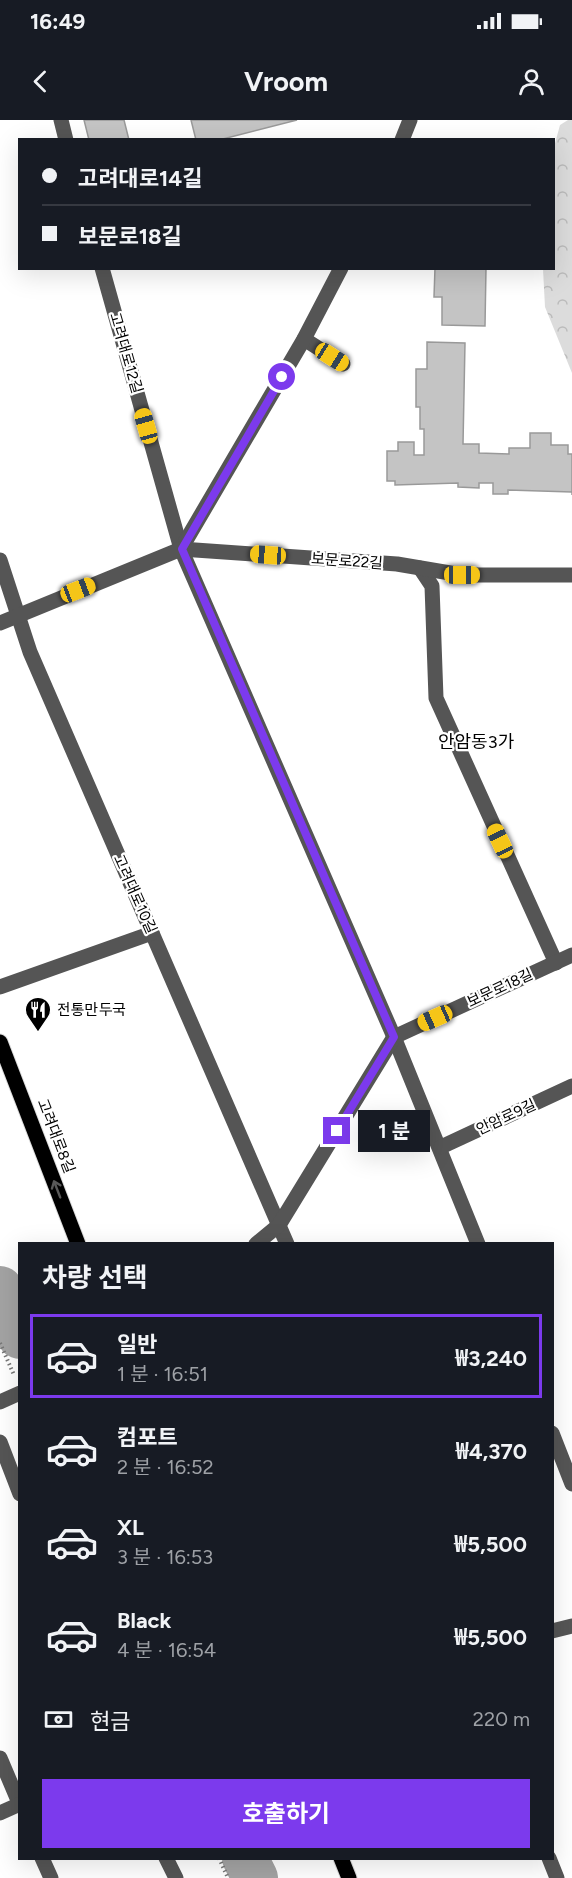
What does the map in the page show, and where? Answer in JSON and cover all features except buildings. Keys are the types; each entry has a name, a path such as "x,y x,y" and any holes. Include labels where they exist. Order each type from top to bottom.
{"main road":[{"name":"고려대로8길","path":"0,1042 77,1242"},
{"path":"342,1860 349,1878"}],"street":[{"path":"61,120 66,138"},
{"path":"403,138 410,120"},
{"name":"고려대로12길","path":"103,270 182,549 394,1037"},
{"path":"182,549 304,339 340,270"},
{"path":"304,339 343,364"},
{"name":"보문로22길","path":"0,623 16,614 182,549 397,564 462,575 572,575"},
{"name":"고려대로10길","path":"0,560 30,652 286,1242"},
{"path":"420,568 432,586 436,698 556,963"},
{"path":"0,987 152,933"},
{"name":"보문로18길","path":"394,1037 572,955"},
{"path":"394,1037 441,1147 477,1242"},
{"path":"258,1242 279,1225 394,1037"},
{"name":"안암로9길","path":"441,1147 572,1086"},
{"path":"0,1402 18,1394"},
{"path":"554,1438 572,1484"},
{"path":"0,1442 18,1489"},
{"path":"554,1630 572,1626"},
{"path":"0,1758 18,1802"},
{"path":"0,1813 18,1804"},
{"path":"43,1860 51,1878"},
{"path":"167,1860 176,1878"},
{"path":"550,1860 557,1878"}],"path":[{"path":"0,1342 18,1382"},
{"path":"220,1860 228,1878"}],"green space":[{"path":"572,120 572,373 545,307 543,270 555,270 555,143 560,125"}],"waterway":[{"path":"0,1289 18,1331"},
{"path":"246,1860 255,1878"}],"place":[{"name":"전통만두국","path":"38,1033"}],"district":[{"name":"안암동3가","path":"476,742"}],"route":[{"path":"282,377 182,549 394,1037 337,1131"}]}
